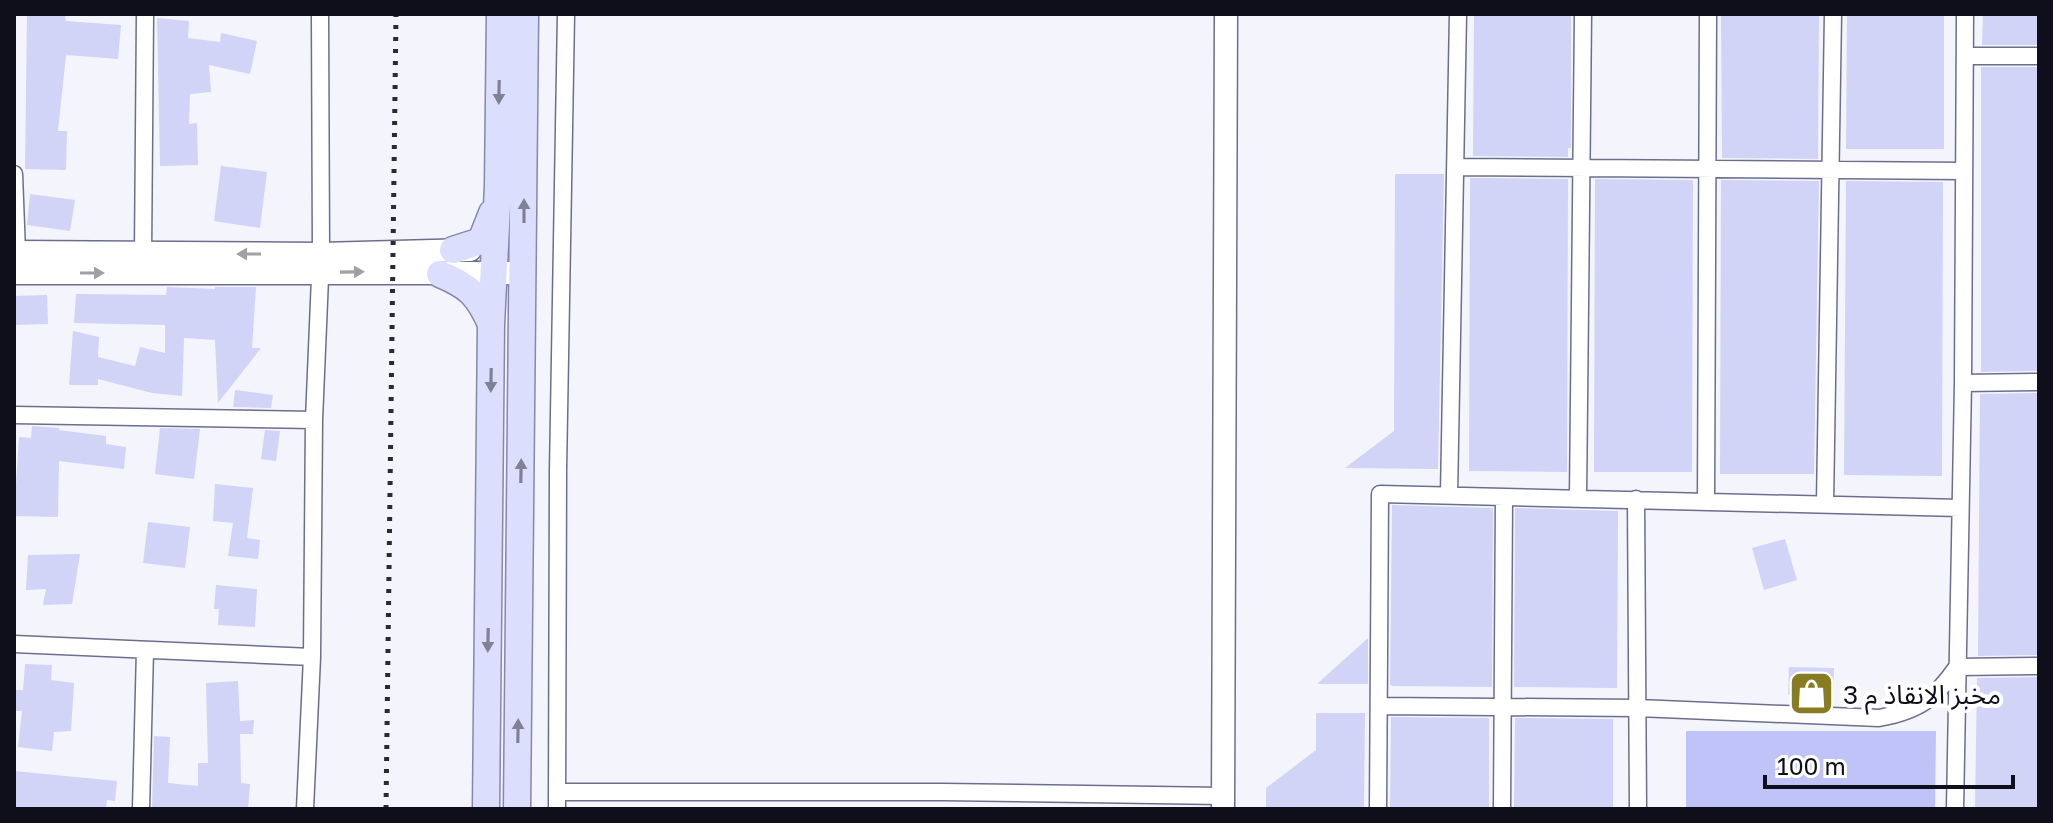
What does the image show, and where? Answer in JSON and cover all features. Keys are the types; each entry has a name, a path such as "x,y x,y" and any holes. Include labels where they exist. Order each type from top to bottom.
{"main road":[{"path":"486,809 491,324 498,186 500,14"},
{"path":"517,809 525,14"},
{"path":"453,250 481,241 488,228 498,186"},
{"path":"440,274 463,283 481,301 491,324"}],"street":[{"path":"143,254 145,14"},
{"path":"305,809 312,657 314,420 320,264 320,14"},
{"path":"566,14 558,440 557,801 692,801 820,792 942,801 1223,803 1226,14"},
{"path":"1449,495 1458,14"},
{"path":"1578,498 1583,14"},
{"path":"1706,502 1708,14"},
{"path":"1825,504 1833,170 1833,14"},
{"path":"1955,809 1963,383 1965,14"},
{"path":"1965,56 2039,56"},
{"path":"1456,167 1964,171"},
{"path":"14,174 15,259"},
{"path":"15,259 320,264 453,250 494,261"},
{"path":"15,259 143,254 440,274 494,261 523,260"},
{"path":"1963,383 2039,382"},
{"path":"14,415 314,420"},
{"path":"1378,809 1380,494 1960,508"},
{"path":"1502,809 1504,497"},
{"path":"1636,499 1638,809"},
{"path":"14,644 312,657"},
{"path":"141,809 145,650"},
{"path":"1957,667 2039,666"},
{"path":"1379,706 1638,708 1879,718 1900,714 1928,701 1941,690 1957,667"},
{"path":"819,809 820,792"}],"shaded area":[{"path":"1686,731 1936,731 1935,809 1686,809"}],"building":[{"path":"27,14 65,14 66,21 121,25 118,59 66,55 58,131 67,131 66,170 25,169"},
{"path":"1474,14 1571,14 1571,148 1568,148 1568,157 1473,156"},
{"path":"1721,14 1819,14 1818,159 1722,158"},
{"path":"1847,14 1944,14 1944,149 1846,149"},
{"path":"1983,14 2039,14 2039,45 1982,45"},
{"path":"157,18 189,21 188,38 220,42 221,33 257,41 250,74 209,65 211,92 190,94 189,124 197,123 198,165 160,166"},
{"path":"1981,67 2039,67 2039,371 1981,372"},
{"path":"221,166 267,172 260,228 214,221"},
{"path":"1395,174 1444,174 1438,469 1345,468 1394,431"},
{"path":"1470,178 1568,179 1567,472 1469,471"},
{"path":"1595,179 1693,180 1692,472 1594,472"},
{"path":"1721,180 1819,181 1814,474 1720,474"},
{"path":"1846,181 1943,182 1942,476 1844,475"},
{"path":"30,194 75,200 70,231 27,225"},
{"path":"167,287 256,287 252,348 261,348 218,403 215,340 184,338 182,396 152,393 98,379 98,385 69,385 73,331 99,337 98,357 135,366 140,347 165,353 165,325 74,323 76,294 166,295"},
{"path":"47,295 48,324 14,325 14,296"},
{"path":"235,390 273,395 271,408 233,407"},
{"path":"2039,393 2039,655 1978,656 1980,394"},
{"path":"32,426 106,436 106,444 126,447 124,469 59,461 58,517 14,516 19,437 31,438"},
{"path":"160,428 200,429 194,479 155,474"},
{"path":"265,430 280,431 276,461 261,459"},
{"path":"215,484 253,488 247,538 260,540 258,559 228,556 233,523 213,521"},
{"path":"1392,505 1493,508 1492,687 1390,684"},
{"path":"1515,508 1618,511 1617,688 1514,687"},
{"path":"148,522 190,527 185,568 143,563"},
{"path":"1785,539 1797,580 1764,590 1752,548"},
{"path":"80,554 72,604 43,605 46,589 26,590 28,555"},
{"path":"216,585 257,589 255,627 218,625 219,609 214,609"},
{"path":"1368,638 1368,684 1317,684"},
{"path":"25,664 52,665 51,680 74,683 71,731 54,732 52,751 18,747 22,711 14,711 14,690 23,690"},
{"path":"1789,667 1834,668 1833,696 1788,695"},
{"path":"2039,677 2039,809 1975,809 1977,678"},
{"path":"238,681 240,721 254,720 253,734 240,734 241,783 250,784 248,809 152,809 154,736 170,737 168,783 198,786 198,763 208,763 206,683"},
{"path":"1316,713 1365,713 1364,809 1266,809 1266,788 1316,750"},
{"path":"1391,717 1489,718 1489,809 1390,809"},
{"path":"1515,718 1613,719 1613,809 1514,809"},
{"path":"14,771 117,781 115,801 107,800 106,809 14,809"}],"railway":[{"path":"386,809 396,14"}],"place":[{"name":"مخبز الانقاذ م 3","path":"1812,694"}]}
